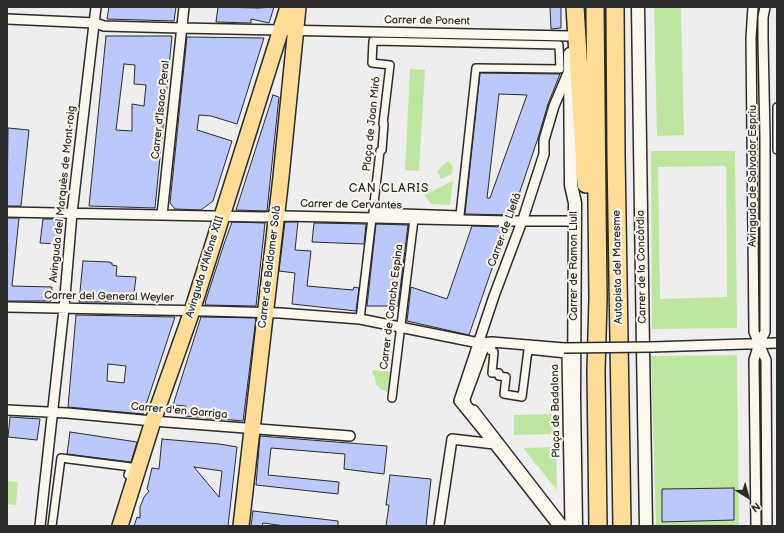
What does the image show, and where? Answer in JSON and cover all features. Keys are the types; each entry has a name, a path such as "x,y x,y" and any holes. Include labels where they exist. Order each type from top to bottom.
{"highway":[{"path":"575,7 588,235 598,300"},
{"name":"Autopista del Maresme","path":"594,7 598,300 596,372 598,526"},
{"name":"Autopista del Maresme","path":"615,7 622,526"},
{"path":"621,448 630,483 633,526"}],"main road":[{"name":"Avinguda d'Alfons XIII","path":"120,526 153,421 192,311 221,215 289,34 288,7"},
{"name":"Carrer de Baldomer Solà","path":"241,526 276,216 289,34 298,7"}],"street":[{"name":"Avinguda del Marquès de Mont-roig","path":"40,526 64,308 72,213 96,7"},
{"name":"Carrer d'Isaac Peral","path":"162,215 184,7"},
{"name":"Carrer de Ramon Llull","path":"569,7 568,36 570,68 571,185 575,203 574,397 576,526"},
{"name":"Carrer de la Concòrdia","path":"638,7 646,526"},
{"name":"Avinguda de Salvador Espriu","path":"753,7 751,38 754,332 766,360 767,526"},
{"name":"Avinguda de Salvador Espriu","path":"756,526 754,360 759,343 765,332 764,7"},
{"name":"Carrer de Ponent","path":"7,19 95,23 104,26 181,28 289,34 568,36"},
{"name":"Plaça de Joan Miró","path":"373,41 559,45 560,69 476,68 460,215 373,212 380,151 382,150 383,124 390,65 372,63 373,41"},
{"name":"Carrer de Llefià","path":"494,444 459,400 544,154 544,140 554,106 570,68"},
{"path":"777,107 777,150"},
{"name":"Carrer de Cervantes","path":"7,212 574,221"},
{"path":"360,319 372,218"},
{"name":"Carrer de Concha Espina","path":"392,398 399,331 401,327 414,219"},
{"name":"Carrer del General Weyler","path":"7,307 265,313 360,319 478,343 492,342 564,348 777,343"},
{"name":"Plaça de Badalona","path":"562,526 563,524 474,409 471,409 466,404 466,399 486,347 492,346 491,352 494,352 492,373 499,373 499,376 506,377 504,394 522,397 528,350 566,354 570,526"},
{"name":"Carrer d'en Garriga","path":"7,410 67,413 350,436"},
{"path":"439,526 452,439 494,444 558,526"},
{"path":"52,526 62,458 131,467 112,526"},
{"path":"756,497 767,510 777,511"}],"green space":[{"path":"654,7 681,7 684,135 657,136"},
{"path":"410,69 425,70 419,171 405,170"},
{"path":"651,151 735,151 737,328 652,329","holes":["726,166 727,297 660,299 658,167"]},
{"path":"448,161 453,166 452,174 441,179 437,171"},
{"path":"453,181 450,205 431,204 424,195"},
{"path":"737,355 739,526 656,526 651,356"},
{"path":"373,370 391,372 389,393 380,389 376,384 375,377 372,373"},
{"path":"552,414 553,434 514,435 514,415"},
{"path":"556,447 557,490 523,448"},
{"path":"7,481 18,482 16,505 7,504"}],"building":[{"path":"109,7 176,7 174,21 107,19"},
{"path":"218,7 274,7 269,23 251,19 251,23 216,22"},
{"path":"550,7 561,7 561,28 551,29"},
{"path":"106,36 172,36 155,208 89,206","holes":["124,64 135,65 134,84 146,85 144,106 132,104 132,131 116,130"]},
{"path":"187,37 264,38 237,124 211,116 199,115 197,130 232,141 213,201 201,210 175,209 170,203"},
{"path":"480,73 560,74 548,104 512,215 465,214","holes":["499,94 527,95 490,198 487,198"]},
{"path":"273,95 279,97 267,211 236,210"},
{"path":"8,128 29,130 21,206 7,206"},
{"path":"7,218 19,218 12,286 52,287 51,301 7,301"},
{"path":"43,219 61,219 58,244 40,243"},
{"path":"232,222 265,223 256,306 205,305"},
{"path":"285,222 298,222 295,250 311,251 307,286 353,290 354,287 359,288 356,311 292,304 295,273 279,271"},
{"path":"314,223 366,224 364,244 312,242"},
{"path":"376,224 408,225 398,306 367,306"},
{"path":"472,226 506,228 469,335 407,321 411,287 447,299"},
{"path":"83,261 110,262 112,265 117,266 116,276 136,277 133,302 79,302"},
{"path":"76,315 175,317 143,414 68,407","holes":["108,364 126,366 124,383 107,381"]},
{"path":"201,317 256,318 243,421 185,416 186,406 173,405"},
{"path":"10,417 40,419 37,440 8,437"},
{"path":"70,432 137,442 131,462 67,454"},
{"path":"260,436 387,446 384,474 344,469 345,454 271,448 268,475 339,482 338,494 256,485"},
{"path":"162,439 237,447 228,526 134,526 137,517 140,518 140,507 144,497 149,491 147,489 152,468 159,469","holes":["194,467 222,471 219,497"]},
{"path":"390,475 431,479 426,526 386,526 389,505 386,505"},
{"path":"734,488 734,520 662,522 662,489"},
{"path":"253,511 338,521 338,526 285,526 263,523 262,526 251,526"}],"district":[{"name":"CAN CLARIS","path":"389,189"}]}
